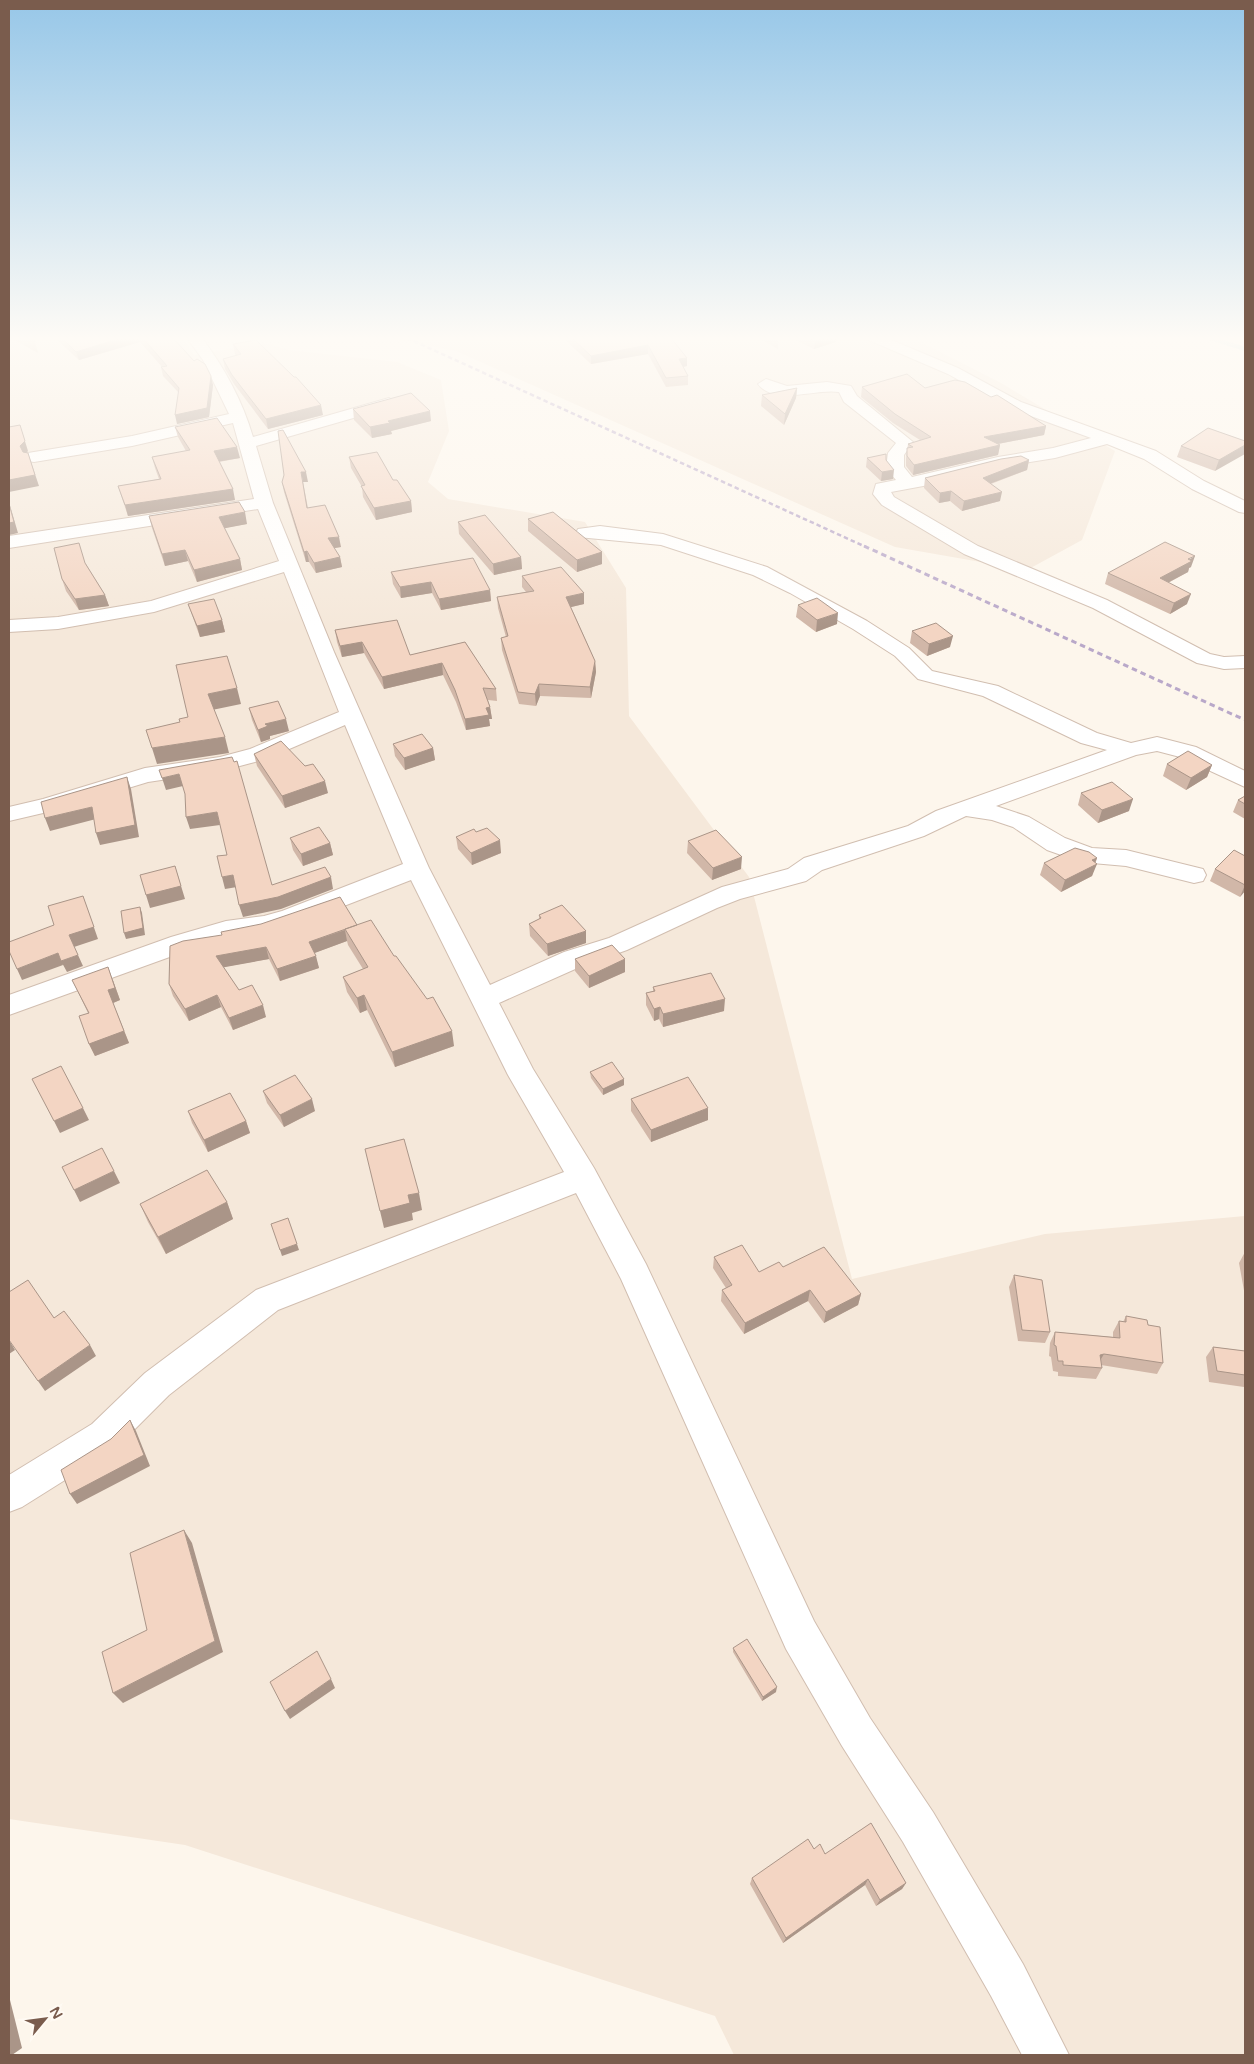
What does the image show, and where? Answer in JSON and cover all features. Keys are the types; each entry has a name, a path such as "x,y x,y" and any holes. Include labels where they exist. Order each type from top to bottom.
{"street":[{"path":"34,457 132,441 200,434"},
{"path":"245,434 264,503 324,652 417,868 522,1075 584,1177 635,1274 800,1635 856,1732 933,1852 1007,1980 1046,2055"},
{"path":"895,434 905,442 896,453 895,468 907,482"},
{"path":"1098,434 1150,455 1198,484 1245,508"},
{"path":"1108,438 1055,453 998,462 934,479 907,482 882,488 882,494 888,501 949,539 1032,577 1100,604 1204,659 1224,663 1245,661"},
{"path":"9,542 264,503"},
{"path":"586,533 600,532 663,540 760,571 797,589 868,630 902,652 925,675 990,692 1089,738 1130,750"},
{"path":"9,626 58,623 154,606 290,564"},
{"path":"9,814 48,805 145,775 221,764 258,754 352,714"},
{"path":"483,999 573,959 618,944 732,893 797,875 813,864 916,831 944,816 1130,750 1157,744 1188,752 1245,780"},
{"path":"966,809 996,812 1021,822 1056,844 1090,856 1126,858 1194,875"},
{"path":"9,1005 180,943 226,930 264,925 291,917 417,868"},
{"path":"9,1495 104,1436 157,1384 267,1300 584,1177"}],"shaded area":[{"path":"9,434 448,434 428,482 448,499 585,522 626,588 629,716 749,877 852,1279 1045,1234 1245,1216 1245,2055 734,2055 715,2016 185,1845 9,1819"},
{"path":"643,434 1087,434 1115,451 1082,540 1027,570 895,547"}],"building":[{"path":"9,434 23,434 25,441 20,446 23,452 28,453 35,475 9,480"},
{"path":"180,434 228,434 237,447 214,451 233,489 125,505 118,486 161,479 152,457 190,450"},
{"path":"278,434 285,434 306,472 301,472 307,508 325,505 339,537 328,538 340,557 314,563 307,551 304,552 282,482 284,475"},
{"path":"927,434 999,434 984,437 1000,445 914,465 907,456 907,448 913,447 908,444 931,437"},
{"path":"1199,434 1226,434 1245,441 1245,445 1219,460 1181,446"},
{"path":"377,452 393,480 397,480 411,501 374,508 361,486 365,485 349,457"},
{"path":"886,454 886,460 894,470 882,472 867,458"},
{"path":"1021,456 1029,460 983,478 1002,492 964,501 951,491 940,493 925,478 1001,459"},
{"path":"239,502 245,512 219,517 240,559 194,570 185,550 162,554 149,516"},
{"path":"9,504 14,522 9,523"},
{"path":"553,512 602,552 577,560 528,519"},
{"path":"485,515 521,557 493,564 458,522"},
{"path":"1165,542 1195,556 1188,559 1192,561 1160,578 1191,594 1174,603 1108,573"},
{"path":"79,543 85,563 105,595 75,599 62,579 54,548"},
{"path":"473,558 490,590 439,599 431,582 400,587 391,572"},
{"path":"561,567 584,593 566,597 595,661 590,687 539,684 535,694 518,692 501,638 508,636 497,597 534,591 522,576"},
{"path":"817,598 838,613 817,620 798,605"},
{"path":"214,599 222,620 197,626 188,604"},
{"path":"397,620 410,655 465,642 496,689 483,688 490,707 486,708 489,715 465,719 455,690 442,663 382,677 362,642 340,646 335,630"},
{"path":"936,623 953,636 929,644 912,631"},
{"path":"227,656 237,688 208,694 225,737 152,748 146,730 180,722 179,719 188,717 176,665"},
{"path":"278,701 286,719 265,724 268,726 258,730 249,708"},
{"path":"422,734 433,748 404,758 393,744"},
{"path":"281,741 305,766 313,764 325,781 282,796 254,754"},
{"path":"1188,751 1212,765 1191,778 1167,764"},
{"path":"232,757 234,762 237,761 272,885 325,867 331,877 278,897 239,905 233,875 222,877 217,856 227,855 217,812 186,817 185,794 179,774 162,778 159,770"},
{"path":"127,777 135,825 96,833 92,807 45,818 41,802"},
{"path":"1112,782 1133,799 1102,810 1081,793"},
{"path":"1245,796 1245,804 1238,800"},
{"path":"319,827 330,843 301,854 290,838"},
{"path":"487,828 500,840 471,853 456,837 474,829 476,832"},
{"path":"716,830 742,857 713,868 688,841"},
{"path":"1075,848 1089,852 1097,858 1092,860 1097,864 1065,880 1044,863"},
{"path":"1234,850 1245,856 1245,885 1215,869"},
{"path":"175,866 181,886 146,895 140,875"},
{"path":"83,896 94,927 69,935 78,955 61,961 58,953 17,969 9,951 9,942 54,925 48,906"},
{"path":"340,897 357,925 309,942 316,956 277,969 266,947 216,956 239,990 252,985 263,1005 229,1018 217,995 185,1009 169,984 170,946 183,941 222,935 221,932 261,924"},
{"path":"562,905 586,931 547,944 529,924 541,918 539,915"},
{"path":"140,907 143,928 124,933 121,911"},
{"path":"371,920 394,956 396,956 427,999 433,997 452,1031 392,1052 364,995 357,998 343,977 368,967 345,929"},
{"path":"612,945 625,959 589,976 575,959"},
{"path":"108,967 115,988 108,990 124,1031 89,1044 79,1016 89,1013 72,980"},
{"path":"711,973 725,999 663,1014 660,1007 654,1009 646,993 655,991 653,987"},
{"path":"612,1062 624,1079 603,1089 590,1072"},
{"path":"61,1066 83,1108 54,1121 32,1079"},
{"path":"295,1075 312,1099 280,1115 263,1091"},
{"path":"688,1077 708,1108 651,1130 631,1099"},
{"path":"230,1093 246,1121 204,1140 188,1111"},
{"path":"404,1139 419,1193 408,1195 410,1203 380,1211 365,1149"},
{"path":"102,1148 114,1171 74,1190 62,1167"},
{"path":"207,1170 227,1202 158,1237 140,1204"},
{"path":"288,1218 297,1244 280,1250 271,1224"},
{"path":"742,1245 759,1272 779,1262 783,1267 824,1247 861,1294 826,1312 810,1290 745,1323 722,1290 732,1285 714,1257"},
{"path":"1014,1275 1042,1280 1050,1332 1022,1330"},
{"path":"28,1280 54,1318 64,1311 90,1345 38,1381 9,1340 9,1292"},
{"path":"1126,1316 1147,1320 1148,1325 1160,1327 1163,1363 1104,1354 1100,1355 1102,1368 1063,1365 1063,1361 1058,1361 1056,1346 1054,1345 1055,1332 1120,1338 1119,1321 1126,1322"},
{"path":"1213,1347 1245,1351 1245,1375 1217,1371"},
{"path":"130,1420 144,1455 70,1494 61,1470 111,1439"},
{"path":"184,1530 215,1641 113,1693 102,1652 147,1630 130,1553"},
{"path":"747,1639 777,1687 763,1697 733,1648"},
{"path":"317,1651 331,1679 285,1711 270,1682"},
{"path":"871,1823 906,1883 880,1900 868,1879 786,1938 752,1878 808,1839 814,1849 820,1844 825,1854"}],"railway":[{"path":"619,434 866,547"},
{"path":"864,546 1245,720"}]}
